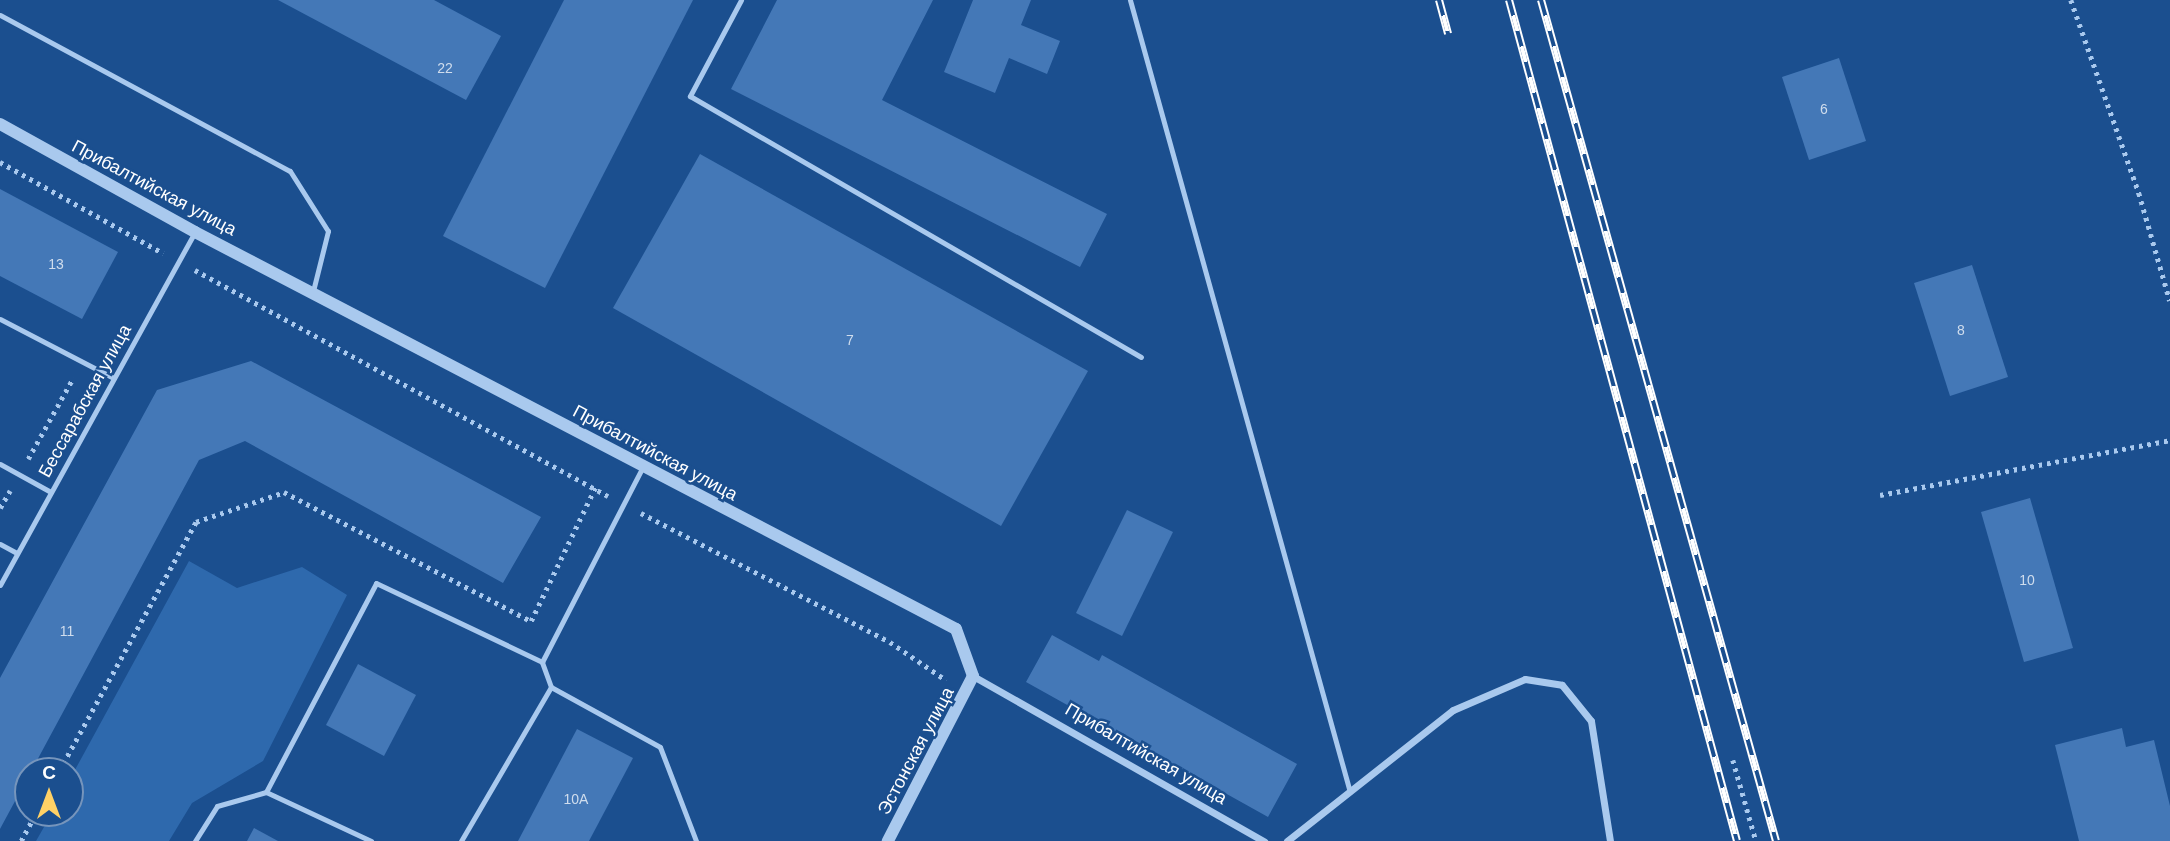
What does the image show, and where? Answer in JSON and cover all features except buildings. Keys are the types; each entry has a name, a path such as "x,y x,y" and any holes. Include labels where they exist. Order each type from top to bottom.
{"street":[{"name":"Прибалтийская улица","path":"0,124 195,232 313,291 642,468 956,629 973,676 1264,841"},
{"name":"Эстонская улица","path":"888,841 967,694 973,676"},
{"path":"1287,841 1453,710 1525,679 1562,685 1591,721 1610,841"}],"lane":[{"path":"741,0 690,96 1142,357"},
{"path":"1130,0 1350,792"},
{"path":"0,15 290,171 328,231 313,291"},
{"name":"Бессарабская улица","path":"0,584 195,232"},
{"path":"0,319 114,378"},
{"path":"0,464 51,492"},
{"path":"542,662 642,468"},
{"path":"0,544 17,553"},
{"path":"266,792 376,583 542,662 551,687 660,747 696,841"},
{"path":"461,841 551,687"},
{"path":"195,841 217,806 266,792 371,841"}],"path":[{"path":"2071,0 2139,193 2170,301"},
{"path":"0,162 178,262 624,504 890,642 967,694"},
{"path":"0,508 82,361"},
{"path":"1880,495 2170,440"},
{"path":"67,757 196,522 284,492 531,621 595,488"},
{"path":"1733,760 1756,841"}],"shaded area":[{"path":"189,561 237,588 302,567 347,595 263,761 192,803 169,841 36,841 44,827 84,827 82,757"}],"railway":[{"path":"1439,0 1448,34"},
{"path":"1509,0 1737,841"},
{"path":"1541,0 1776,841"}]}
